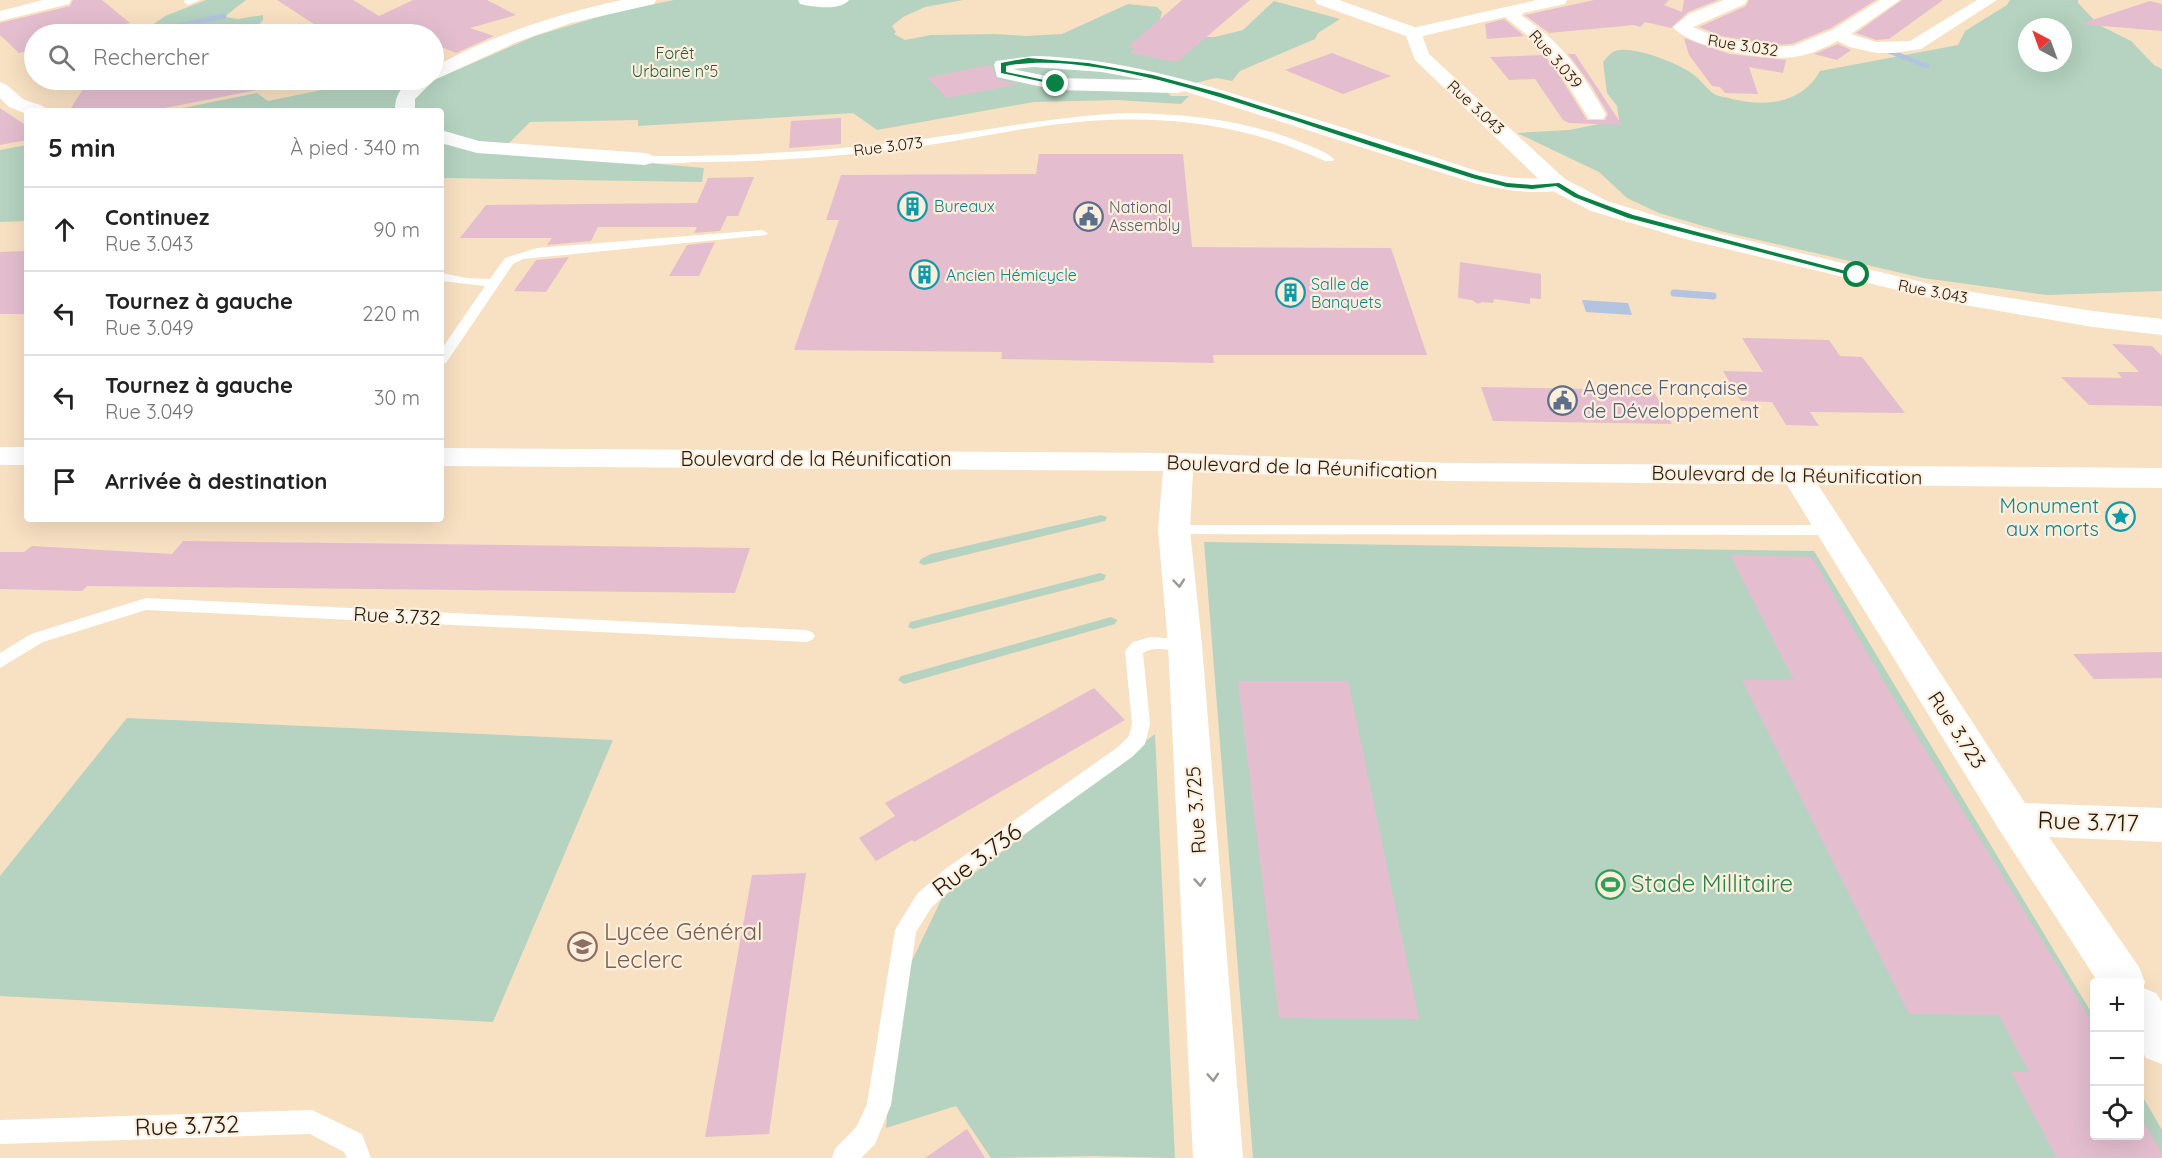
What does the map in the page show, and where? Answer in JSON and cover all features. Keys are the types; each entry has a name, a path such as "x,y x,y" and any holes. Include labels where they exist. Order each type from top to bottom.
{"street":[{"path":"0,15 63,0"},
{"path":"444,68 466,56 560,21 606,8 648,0"},
{"path":"806,0 815,2 841,0"},
{"path":"1323,0 1414,33 1559,0"},
{"name":"Rue 3.032","path":"1739,0 1695,18 1682,27 1702,40 1780,53 1799,51 1839,34 1892,0"},
{"path":"1839,34 1850,42 1863,46 1908,47 1989,0"},
{"name":"Rue 3.039","path":"1515,9 1513,18 1525,24 1559,58 1575,78 1596,115"},
{"name":"Rue 3.043","path":"1414,33 1421,56 1557,184 1577,196 1630,217 1857,275 1947,295 2093,319 2162,327"},
{"path":"1178,87 1056,84 1004,73 1003,65 1028,60 1088,65 1151,76 1229,98 1474,177 1507,185 1532,187 1557,184"},
{"path":"0,88 16,103 30,108"},
{"path":"405,108 405,97 413,90"},
{"name":"Rue 3.073","path":"444,137 477,147 645,159"},
{"path":"0,456 24,456"},
{"name":"Boulevard de la Réunification","path":"444,457 1179,462 1448,472 2162,478"},
{"name":"Rue 3.725","path":"1179,462 1174,530 1185,645 1218,1158"},
{"name":"Rue 3.723","path":"1796,475 2014,819 2120,978"},
{"name":"Rue 3.717","path":"2014,819 2162,825"},
{"path":"2144,1015 2162,1042"}],"lane":[{"name":"Rue 3.073","path":"645,159 686,160 840,153 1089,118 1205,121 1271,135 1329,159"},
{"path":"444,356 509,261 519,256 537,252 762,233"},
{"path":"444,278 467,282 495,283"},
{"path":"1174,530 1830,530"},
{"name":"Rue 3.732","path":"0,661 38,638 146,604 806,636"},
{"name":"Rue 3.736","path":"844,1158 866,1135 879,1105 906,930 924,901 951,876 1125,752 1138,739 1141,724 1134,651 1147,643 1185,645"},
{"name":"Rue 3.732","path":"0,1132 312,1122 353,1143 359,1158"}],"green space":[{"path":"206,0 246,0 224,17 238,19 263,15 263,20 260,24 154,24 165,16"},
{"name":"Forêt Urbaine n°5","path":"674,0 963,0 925,7 903,17 892,26 896,32 894,34 905,40 931,35 1062,34 1128,4 1157,7 1162,12 1160,19 1164,21 1173,37 1215,37 1243,30 1274,1 1340,19 1318,33 1315,39 1240,71 1232,81 1216,78 1165,90 1171,96 1189,96 1181,104 1117,100 1034,102 877,130 853,113 638,126 638,120 530,122 502,150 704,168 702,182 444,178 444,108 183,108 257,93 268,101 322,90 444,90 444,76 535,36 618,11"},
{"path":"2010,0 2078,0 2078,3 2099,25 2131,41 2154,65 2162,69 2162,291 2047,295 1923,278 1720,231 1659,213 1627,198 1599,172 1517,133 1569,130 1619,120 1617,106 1607,93 1603,62 1612,53 1620,50 1642,52 1687,70 1718,96 1757,103 1782,100 1793,96 1812,82 1820,71 1958,45 1965,31 2007,5"},
{"path":"24,146 24,221 0,222 0,150"},
{"path":"1101,515 1107,517 1105,521 924,565 919,563 921,559 931,554"},
{"path":"1204,542 1814,551 2090,1010 2090,1140 2144,1140 2144,1099 2162,1130 2162,1158 1253,1158"},
{"path":"1100,573 1106,575 1104,580 913,629 908,627 910,622"},
{"path":"1111,617 1117,620 1115,624 904,684 898,680 901,676"},
{"path":"127,718 613,740 493,1022 0,996 0,876"},
{"path":"1155,734 1175,1158 1092,1156 991,1158 956,1106 886,1128 898,990 942,898"}],"water":[{"path":"1582,300 1628,303 1632,315 1586,312"}],"building":[{"path":"73,0 102,0 130,23 24,24 24,52 19,53 0,35 0,23 70,6"},
{"path":"277,0 353,0 379,16 413,0 487,0 516,15 470,28 494,36 456,53 444,48 444,24 314,24"},
{"path":"1182,0 1250,0 1177,62 1129,53 1135,48 1128,47"},
{"path":"1594,0 1669,0 1664,5 1682,12 1684,0 1718,0 1688,12 1671,28 1645,22 1640,27 1634,25 1549,33 1525,15"},
{"path":"1749,0 1876,0 1831,28 1792,44 1774,45 1721,36 1699,27 1746,6"},
{"path":"1902,0 1943,0 1889,39 1876,40 1856,33"},
{"path":"2150,1 2162,4 2162,31 2080,24"},
{"path":"1504,19 1524,36 1487,39 1485,24"},
{"path":"1684,38 1729,54 1786,60 1783,73 1749,67 1758,94 1725,93 1720,87 1712,86 1689,55"},
{"path":"1838,44 1851,50 1837,60 1814,54"},
{"path":"1332,53 1391,76 1343,94 1285,70"},
{"path":"1568,54 1575,54 1622,125 1569,123 1563,120 1535,79 1509,80 1490,57 1543,55 1553,65 1587,120 1605,120 1608,114 1591,85"},
{"path":"992,66 997,79 1019,84 947,98 927,78"},
{"path":"83,90 257,90 164,108 71,108"},
{"path":"0,108 24,124 24,141 0,145"},
{"path":"841,118 841,144 789,148 791,121"},
{"path":"1039,154 1183,154 1192,247 1391,248 1427,355 1213,355 1214,363 1001,359 1002,352 794,350 839,220 826,220 841,175 1036,174"},
{"path":"754,177 738,216 727,216 720,231 694,233 697,227 598,227 591,241 547,245 552,238 460,238 486,205 697,203 708,178"},
{"path":"715,242 699,276 669,276 687,245"},
{"path":"24,251 24,314 0,314 0,252"},
{"path":"569,257 546,292 514,291 536,260"},
{"path":"1460,262 1541,274 1541,299 1530,298 1530,304 1494,299 1493,303 1478,304 1472,300 1458,298"},
{"path":"1742,338 1829,340 1840,356 1862,357 1905,413 1810,412 1819,426 1786,425 1772,402 1741,401 1723,371 1763,372"},
{"path":"2112,344 2152,346 2162,356 2162,406 2089,405 2061,377 2122,378 2117,372 2139,372"},
{"name":"Agence Française de Développement","path":"1481,387 1653,390 1672,424 1493,421"},
{"path":"183,541 750,548 735,593 87,586 82,591 0,589 0,552 24,552 32,546 172,554"},
{"path":"1730,555 1812,557 1888,689 2090,1018 2090,1140 2144,1140 2144,1122 2162,1153 2162,1158 2057,1158 2011,1072 2029,1072 1999,1015 1909,1014 1742,680 1794,680"},
{"path":"2162,652 2162,678 2094,679 2073,654"},
{"path":"1238,681 1348,681 1419,1019 1279,1018"},
{"path":"1094,688 1125,720 914,842 912,840 876,861 859,838 895,816 885,803"},
{"path":"806,873 769,1134 705,1137 752,875"},
{"path":"967,1129 985,1158 925,1158"}],"waterway":[{"path":"186,24 224,16"},
{"path":"1886,50 1927,66"},
{"path":"1674,293 1713,296"}],"place":[{"name":"Bureaux","path":"913,206"},
{"name":"National Assembly","path":"1088,216"},
{"name":"Ancien Hémicycle","path":"925,275"},
{"name":"Salle de Banquets","path":"1290,293"},
{"name":"Agence Française de Développement","path":"1562,400"},
{"name":"Monument aux morts","path":"2120,517"},
{"name":"Stade Millitaire","path":"1610,884"},
{"name":"Lycée Général Leclerc","path":"583,946"}],"route":[{"path":"1056,84 1004,73 1003,65 1028,60 1088,65 1151,76 1218,94 1474,177 1507,185 1532,187 1557,184 1599,206 1630,217 1857,275"}]}
